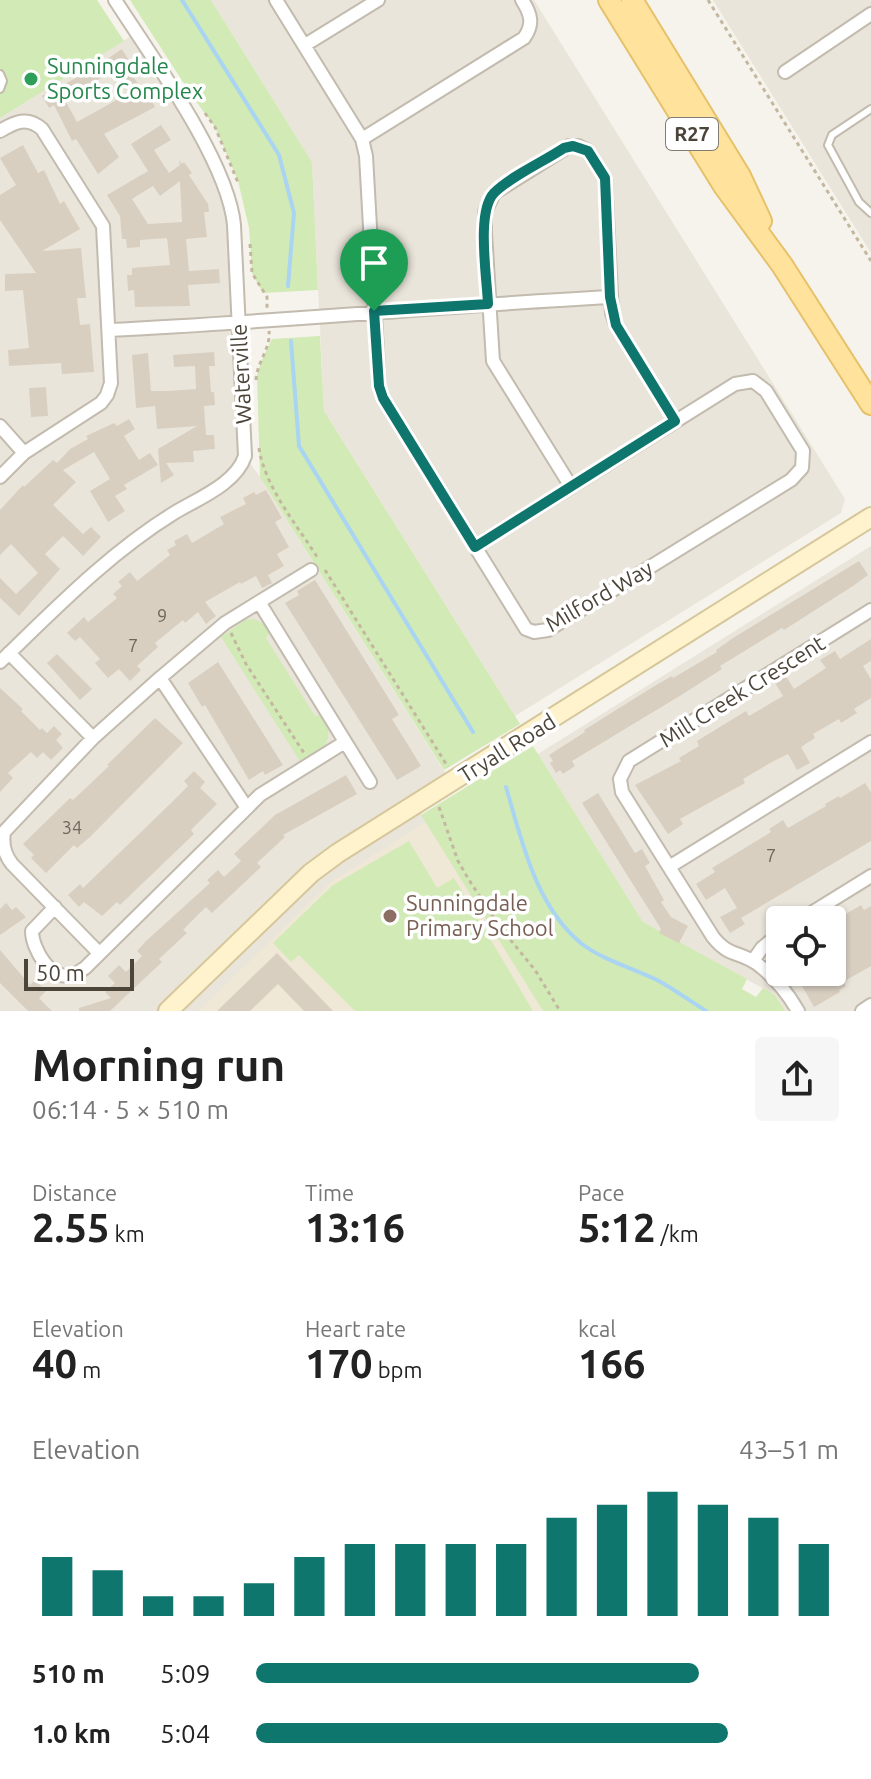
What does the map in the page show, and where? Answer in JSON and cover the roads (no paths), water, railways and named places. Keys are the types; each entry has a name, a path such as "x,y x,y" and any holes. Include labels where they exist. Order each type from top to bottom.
{"main road":[{"name":"R27","path":"609,0 724,186 782,265 871,404"},
{"name":"R27","path":"632,0 740,176 782,265"}],"street":[{"name":"Waterville","path":"5,658 113,556 150,528 233,476 245,456 234,225 229,199 209,153 115,0"},
{"path":"276,0 362,139 524,38 530,30 531,20 522,0"},
{"path":"305,45 378,0"},
{"path":"785,72 871,14"},
{"path":"0,131 20,121 37,125 101,223 111,383 101,403 24,453 0,477"},
{"name":"Milford Way","path":"362,139 366,156 379,386 383,398 526,629 534,632 548,630 799,474 804,463 803,451 766,391 753,381 735,384 675,421"},
{"path":"475,547 675,421 616,325 610,297 605,178 588,151 573,146 564,148 494,193 487,203 485,233 493,361 570,485"},
{"path":"109,330 334,318 374,311 610,297"},
{"path":"0,426 24,453"},
{"name":"Tryall Road","path":"168,1011 300,883 338,853 871,517"},
{"path":"99,953 6,856 4,832 93,738 160,678 225,623 311,570"},
{"path":"259,602 370,782"},
{"name":"Mill Creek Crescent","path":"669,867 622,792 620,779 629,761 871,610"},
{"path":"5,658 93,738"},
{"path":"160,678 247,808"},
{"path":"55,907 32,931 33,947 62,976 73,975 260,795 345,742"},
{"path":"798,1011 780,984 753,961 722,948 669,867 871,742"},
{"path":"823,906 871,876"},
{"path":"753,961 766,945"},
{"path":"862,1011 871,1005"}],"lane":[{"path":"0,74 3,81 0,89"},
{"path":"871,109 832,135 828,145 859,202 871,213"}],"waterway":[{"path":"182,0 279,155 294,213 288,286"},
{"path":"291,341 299,446 473,732"},
{"path":"506,787 533,872 542,893 566,929 591,950 659,981 706,1011"}],"place":[{"name":"Sunningdale Sports Complex","path":"31,79"},
{"name":"Sunningdale Primary School","path":"390,916"}]}
